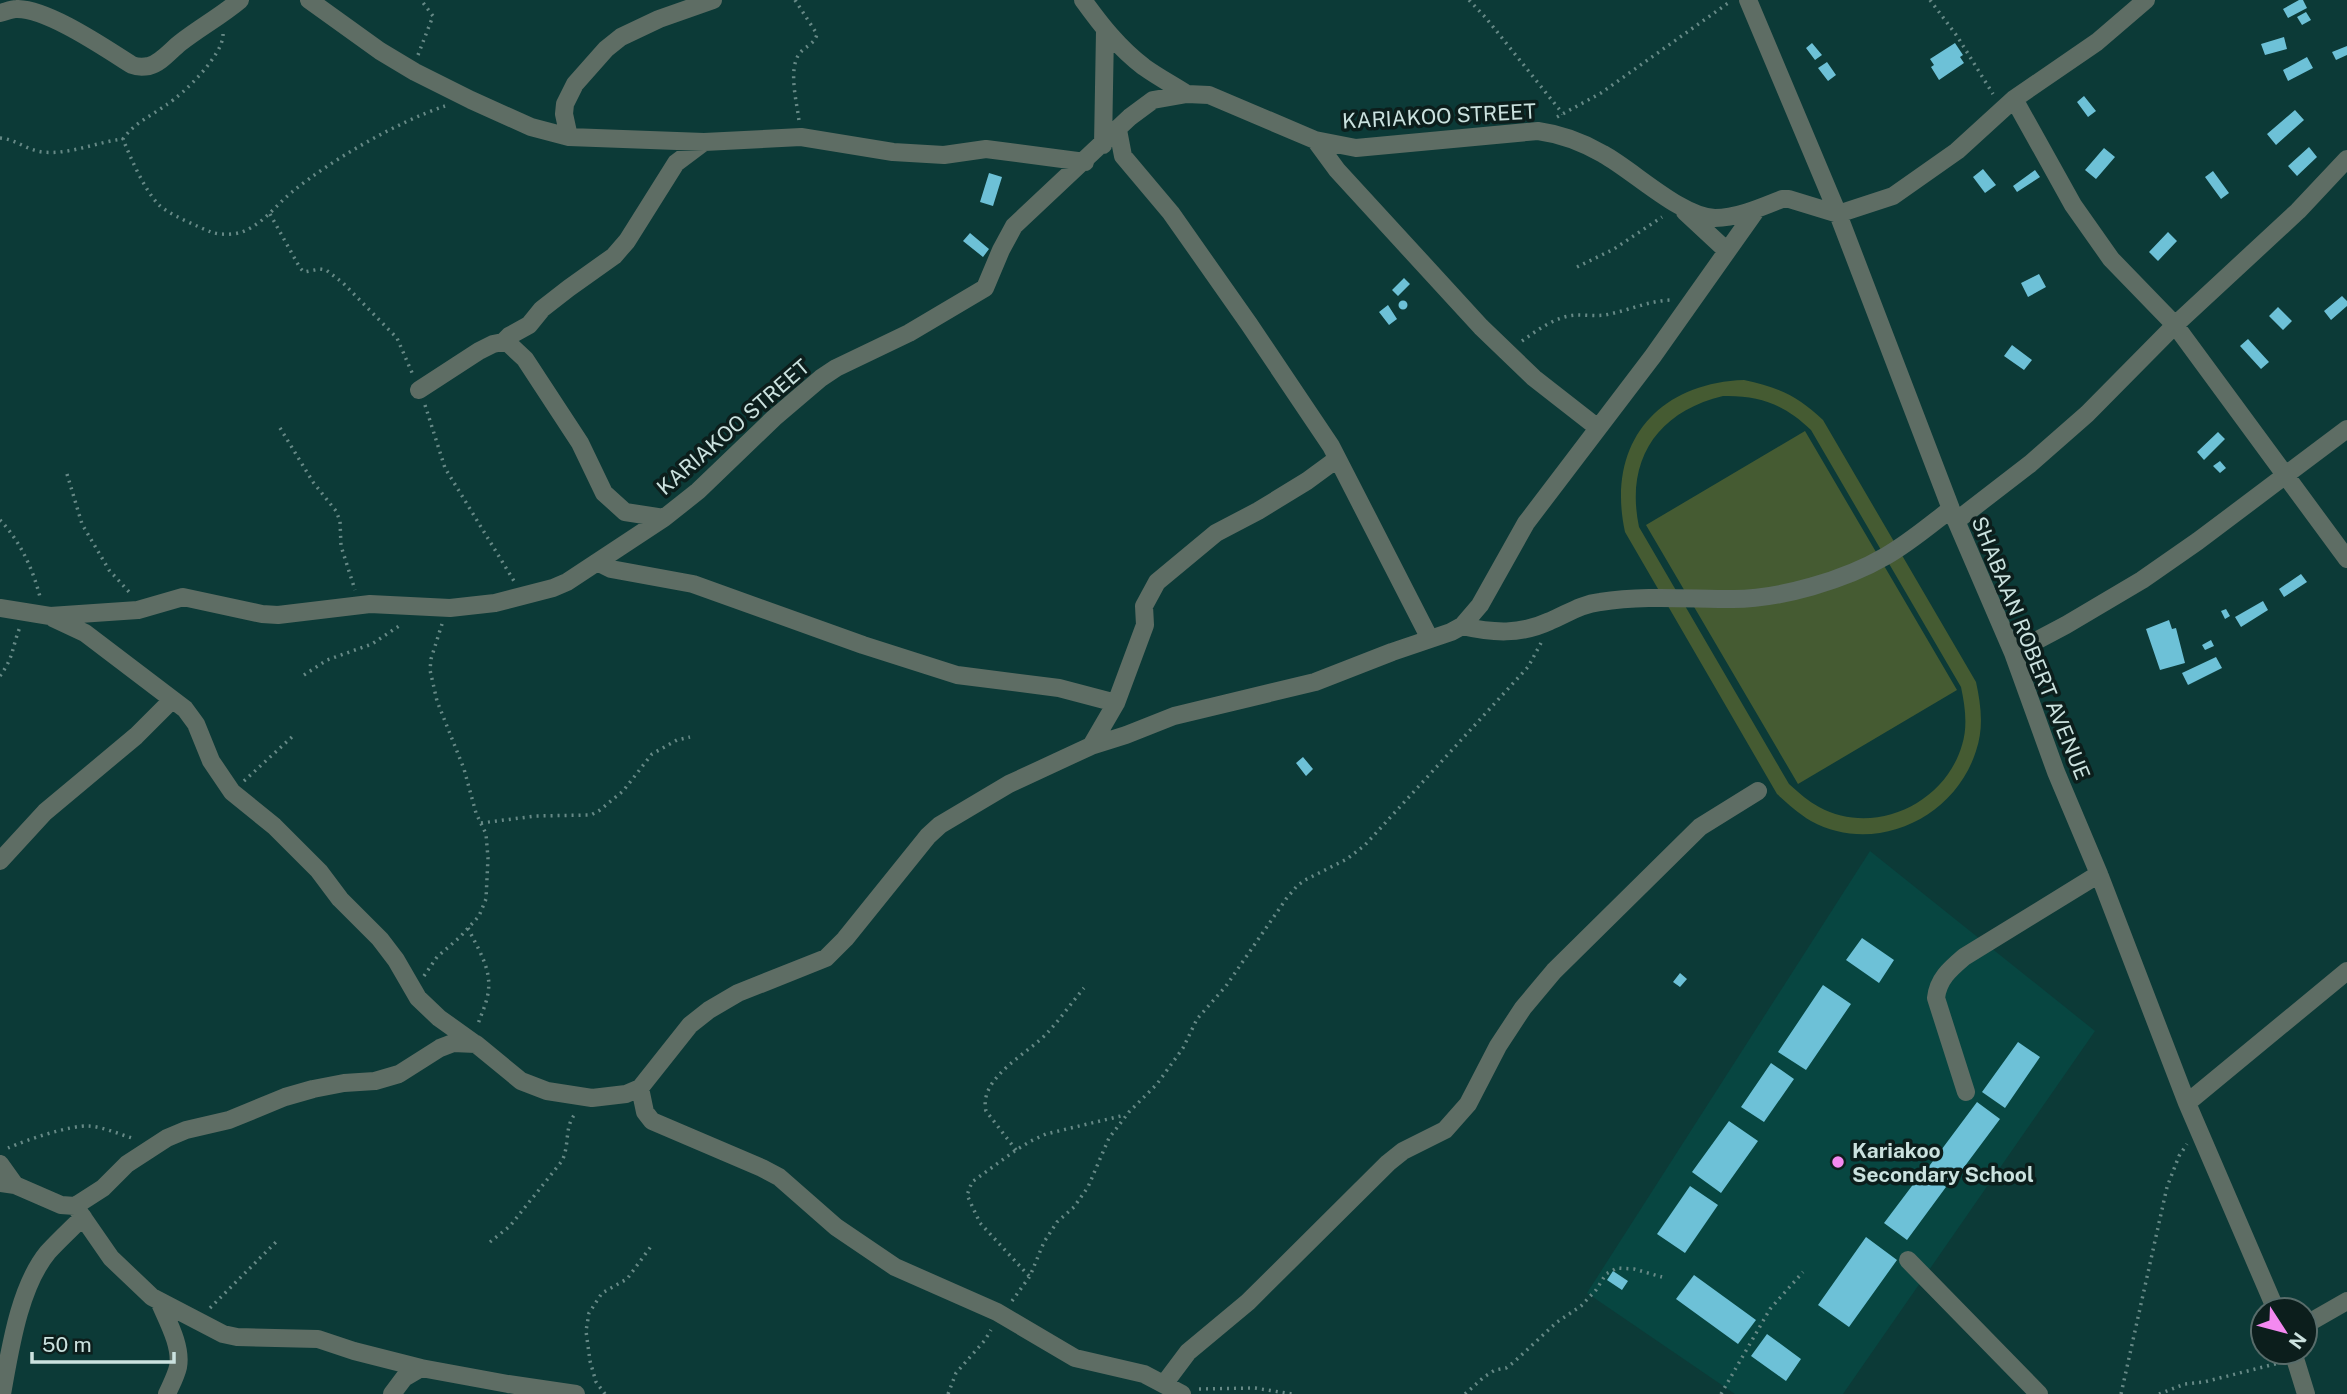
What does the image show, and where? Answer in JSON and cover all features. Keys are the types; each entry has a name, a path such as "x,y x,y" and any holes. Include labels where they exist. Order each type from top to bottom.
{"street":[{"path":"0,13 17,9 32,11 80,32 136,67 150,66 160,60 240,0"},
{"path":"309,0 380,51 415,72 531,127 569,137 704,142 801,137 893,152 944,155 986,149 1085,162"},
{"path":"569,137 564,114 565,104 575,85 606,49 621,37 659,19 713,0"},
{"path":"1083,0 1105,31 1144,66 1187,94"},
{"name":"SHABAAN ROBERT AVENUE","path":"1748,0 1838,214 1954,515 2013,653 2056,772 2099,874 2187,1103 2270,1296"},
{"path":"1838,214 1893,196 1957,151 2009,105 2097,42 2146,0"},
{"path":"1103,145 1105,31"},
{"name":"KARIAKOO STREET","path":"0,608 47,616 144,608 183,597 278,615 392,604 441,608 495,603 567,582 664,518 698,491 774,418 836,368 909,332 985,288 1014,226 1103,145 1129,117 1153,100 1187,94 1209,95 1315,140 1356,148 1538,131 1553,133 1604,155 1677,205 1713,218 1757,209 1782,199 1838,214"},
{"path":"2009,105 2111,259 2175,325 2347,559"},
{"path":"1118,130 1123,156 1171,213 1249,324 1337,459 1430,639"},
{"path":"1315,140 1337,170 1480,327 1534,378 1598,428"},
{"path":"419,390 479,351 503,342 529,325 542,309 614,256 627,241 676,163 704,142"},
{"path":"1462,626 1486,632 1517,632 1530,630 1580,606 1600,602 1771,596 1822,584 1885,557 1954,515 2065,434 2175,325 2298,211 2347,159"},
{"path":"1677,205 1726,250"},
{"path":"47,616 85,633 185,709 196,724 211,761 232,792 274,826 319,871 340,899 380,939 396,960 414,992 439,1018 475,1043 520,1081 547,1091 592,1098 626,1094 640,1088 690,1026 709,1010 738,993 826,958 845,939 914,852 940,825 1009,784 1091,746 1174,716 1315,682 1462,626 1480,605 1526,523 1757,209"},
{"path":"503,342 525,359 580,443 604,493 625,512 664,518"},
{"path":"2013,653 2142,580 2347,429"},
{"path":"1091,746 1116,703 1145,625 1144,606 1157,582 1216,533 1258,511 1337,459"},
{"path":"597,562 611,569 693,584 863,645 957,675 1059,688 1116,703"},
{"path":"0,861 45,812 136,736 172,700"},
{"path":"640,1088 645,1112 652,1121 779,1177 836,1227 895,1266 1002,1314 1075,1358 1144,1374 1174,1389 1188,1352 1248,1302 1388,1163 1445,1130 1468,1104 1497,1046 1553,971 1700,827 1758,791"},
{"path":"1966,1092 1936,999 1937,986 1946,973 1964,957 2099,874"},
{"path":"2187,1103 2347,971"},
{"path":"2,1394 18,1318 32,1278 47,1253 79,1212 127,1164 154,1144 186,1130 229,1120 285,1097 313,1089 376,1081 399,1074 440,1048 453,1043 475,1043"},
{"path":"0,1164 8,1184 79,1212 111,1258 159,1301 223,1334 237,1337 318,1339 421,1368 576,1394"},
{"path":"1908,1260 2039,1394"},
{"path":"159,1301 175,1340 178,1359 177,1370 167,1394"},
{"path":"2319,1317 2347,1301"},
{"path":"2297,1366 2306,1394"},
{"path":"392,1394 404,1378 421,1368"}],"path":[{"path":"415,72 419,51 432,16 421,0"},
{"path":"795,0 817,34 816,39 799,55 795,67 801,137"},
{"path":"1469,0 1563,114"},
{"path":"1553,119 1601,93 1733,0"},
{"path":"1930,0 2009,105"},
{"path":"0,138 42,152 78,149 99,142 123,139 130,130 181,94 219,51 223,42 224,13"},
{"path":"123,139 138,173 159,205 212,232 240,233 253,227 290,193 327,166 410,120 443,106 471,100"},
{"path":"1577,267 1614,249 1677,205"},
{"path":"1506,351 1560,318 1604,315 1659,300 1693,298"},
{"path":"280,428 313,482 336,511 340,521 341,546 360,606"},
{"path":"66,474 82,523 109,570 144,608"},
{"path":"0,520 16,540 35,579 47,616"},
{"path":"304,675 327,660 372,644 394,629 441,608"},
{"path":"414,992 437,957 479,916 486,899 486,834 476,813 464,769 437,701 430,670 441,608"},
{"path":"0,676 14,653 15,642 26,613"},
{"path":"948,1394 962,1363 985,1340 1030,1276 1057,1222 1074,1206 1088,1187 1109,1138 1127,1114 1157,1084 1183,1048 1197,1019 1226,986 1297,886 1347,859 1365,845 1528,667 1553,620"},
{"path":"232,792 293,736"},
{"path":"481,823 536,816 591,815 623,791 652,754 677,740 690,737"},
{"path":"468,928 490,980 475,1043"},
{"path":"1016,1150 986,1111 986,1095 1003,1071 1048,1033 1084,988"},
{"path":"490,1242 510,1226 562,1161 567,1149 568,1125 592,1098"},
{"path":"1030,1276 980,1223 967,1195 972,1182 1016,1150 1046,1134 1127,1114"},
{"path":"0,1153 30,1140 90,1126 154,1144"},
{"path":"2121,1394 2167,1187 2179,1156 2198,1128"},
{"path":"196,1321 276,1242"},
{"path":"605,1394 597,1382 590,1361 586,1331 589,1313 602,1293 627,1279 652,1245"},
{"path":"1465,1394 1484,1377 1514,1362 1557,1322 1581,1306 1606,1274 1617,1268 1634,1269 1662,1277"},
{"path":"1721,1394 1770,1308 1803,1272"},
{"path":"2159,1394 2185,1384 2204,1382 2259,1366"},
{"path":"1174,1389 1255,1388 1292,1394"}],"shaded area":[{"path":"1744,380 1767,386 1796,399 1823,420 1976,682 1981,725 1976,751 1966,775 1950,795 1931,812 1910,824 1886,832 1861,834 1836,831 1811,821 1777,794 1625,532 1621,501 1623,472 1631,446 1644,424 1663,406 1686,393 1713,384","holes":["1723,396 1771,403 1811,430 1961,687 1965,731 1953,766 1940,784 1905,809 1884,816 1862,818 1840,815 1815,805 1789,784 1639,527 1637,481 1642,460 1651,442 1680,414 1700,403"]},
{"path":"1805,431 1957,690 1798,784 1646,525"},
{"name":"Kariakoo Secondary School","path":"1870,851 2095,1031 1843,1394 1735,1394 1587,1293"}],"building":[{"path":"2303,0 2307,8 2288,18 2283,9"},
{"path":"2306,12 2311,20 2302,25 2297,17"},
{"path":"2284,37 2287,49 2265,55 2261,44"},
{"path":"1812,43 1822,55 1815,60 1806,48"},
{"path":"1955,43 1963,55 1960,57 1964,63 1939,80 1931,67 1934,65 1930,59"},
{"path":"2347,46 2347,55 2336,60 2332,52"},
{"path":"2307,57 2313,68 2288,81 2283,70"},
{"path":"1827,62 1836,75 1828,81 1818,68"},
{"path":"2084,96 2096,111 2088,117 2077,102"},
{"path":"2295,110 2304,120 2276,145 2267,134"},
{"path":"2309,147 2317,157 2297,176 2288,166"},
{"path":"2104,148 2115,157 2096,179 2085,170"},
{"path":"1983,169 1996,185 1985,193 1973,177"},
{"path":"2035,170 2040,177 2017,192 2013,186"},
{"path":"2213,171 2229,193 2221,199 2205,177"},
{"path":"989,173 1002,177 993,206 980,202"},
{"path":"2168,232 2177,241 2158,261 2149,252"},
{"path":"970,233 989,249 983,257 963,241"},
{"path":"2039,274 2046,287 2028,297 2021,283"},
{"path":"1404,278 1410,284 1398,296 1392,290"},
{"path":"2342,296 2347,301 2347,306 2331,320 2324,311"},
{"path":"1403,301 1407,305 1403,309 1399,305"},
{"path":"1388,305 1397,319 1389,325 1379,312"},
{"path":"2278,307 2292,321 2283,330 2269,316"},
{"path":"2248,339 2269,362 2261,369 2240,346"},
{"path":"2012,345 2032,360 2024,370 2004,356"},
{"path":"2218,432 2225,439 2204,460 2197,452"},
{"path":"2220,461 2226,468 2220,473 2213,466"},
{"path":"2301,574 2307,582 2284,597 2279,589"},
{"path":"2263,601 2268,610 2241,627 2235,617"},
{"path":"2226,609 2230,616 2225,619 2221,611"},
{"path":"2169,620 2172,629 2176,628 2185,663 2160,670 2146,629"},
{"path":"2211,640 2214,646 2205,650 2202,645"},
{"path":"2216,657 2222,668 2188,685 2182,673"},
{"path":"1303,757 1313,769 1306,776 1296,763"},
{"path":"1862,938 1894,960 1879,983 1846,960"},
{"path":"1680,973 1687,979 1680,987 1673,982"},
{"path":"1823,985 1851,1004 1806,1070 1778,1052"},
{"path":"2018,1042 2040,1057 2005,1108 1982,1092"},
{"path":"1771,1063 1794,1079 1764,1122 1741,1107"},
{"path":"1977,1102 2000,1119 1950,1186 1927,1169"},
{"path":"1729,1121 1758,1141 1721,1193 1692,1172"},
{"path":"1924,1170 1946,1187 1907,1240 1884,1223"},
{"path":"1690,1186 1718,1205 1685,1253 1657,1234"},
{"path":"1866,1237 1897,1260 1849,1327 1818,1305"},
{"path":"1613,1271 1628,1281 1622,1290 1607,1280"},
{"path":"1694,1275 1756,1320 1738,1344 1676,1299"},
{"path":"1767,1334 1801,1359 1786,1381 1751,1356"}],"place":[{"name":"Kariakoo Secondary School","path":"1838,1162"}]}
